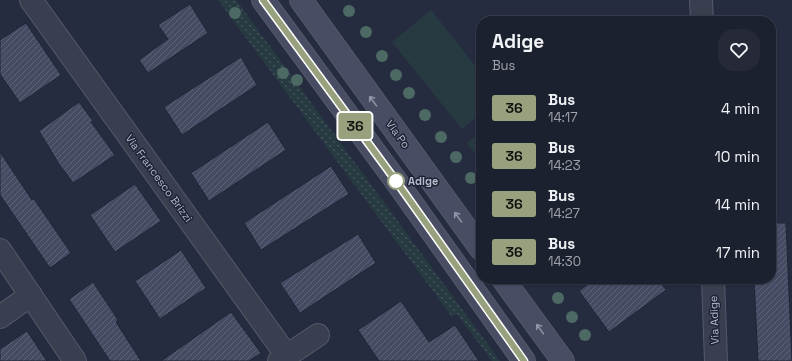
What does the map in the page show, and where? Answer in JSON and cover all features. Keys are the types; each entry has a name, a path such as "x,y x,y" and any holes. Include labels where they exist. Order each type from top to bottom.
{"main road":[{"path":"263,0 396,181 524,361"},
{"name":"Via Po","path":"301,0 476,242"},
{"path":"507,284 563,361"}],"street":[{"name":"Via Francesco Brizzi","path":"31,0 283,358"},
{"path":"701,0 702,16"},
{"path":"0,250 75,361"},
{"name":"Via Adige","path":"713,284 716,361"},
{"path":"0,317 31,295"},
{"path":"283,358 318,336"}],"shaded area":[{"path":"218,0 236,0 500,361 492,361 457,314 452,317"},
{"path":"431,10 476,67 476,117 462,129 392,42"},
{"path":"476,136 476,155 467,143"}],"building":[{"path":"190,4 208,33 148,73 139,60 168,39 158,25"},
{"path":"26,23 61,75 20,103 0,74 0,40"},
{"path":"241,57 257,85 182,135 164,107"},
{"path":"79,102 93,121 91,122 115,155 73,183 59,164 39,131"},
{"path":"268,122 286,150 209,201 191,173"},
{"path":"0,152 32,200 34,199 71,253 50,268 0,195"},
{"path":"331,166 349,194 261,250 244,223"},
{"path":"135,184 161,221 115,252 90,215"},
{"path":"776,223 786,223 792,361 758,361 754,284 776,284"},
{"path":"358,234 376,263 300,313 280,283"},
{"path":"181,250 206,288 160,319 135,281"},
{"path":"93,282 118,320 116,322 141,361 110,361 69,299"},
{"path":"588,284 662,284 666,290 609,332 579,291"},
{"path":"401,301 429,342 455,325 479,361 379,361 358,330"},
{"path":"231,312 261,353 249,361 161,361"},
{"path":"27,331 47,361 0,361 0,349"}],"bus line":[{"name":"36","path":"263,0 396,181 524,361"}],"place":[{"name":"Adige","path":"396,181"}]}
